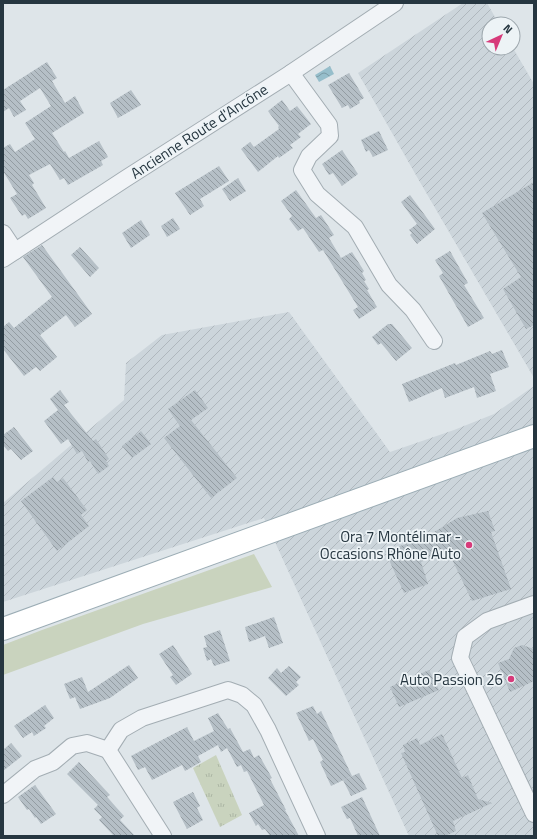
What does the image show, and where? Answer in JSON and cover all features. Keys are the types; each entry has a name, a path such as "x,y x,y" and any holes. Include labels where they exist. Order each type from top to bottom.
{"main road":[{"path":"3,629 534,436"}],"street":[{"name":"Ancienne Route d'Ancône","path":"9,255 291,73 395,3"},
{"path":"291,73 329,126 330,136 309,156 302,170 318,194 354,227 389,285 413,310 434,341"},
{"path":"3,234 9,255"},
{"path":"534,604 486,621 465,637 460,658 534,814"},
{"path":"108,750 121,730 142,718 228,690 242,695 254,705 258,711 317,836"},
{"path":"3,795 35,769 53,762 72,746 87,743 108,750 163,836"}],"shaded area":[{"path":"463,3 487,3 494,16 481,16 481,56 518,56 534,84 534,378 417,177 358,73"},
{"path":"289,312 390,452 454,430 494,414 534,386 534,836 409,836 264,518 3,602 3,503 124,400 126,363 162,335"}],"green space":[{"path":"254,554 272,587 143,624 3,675 3,645"},
{"path":"216,755 242,815 220,827 193,768"}],"water":[{"path":"330,66 334,74 319,82 315,75"}],"building":[{"path":"47,62 57,78 52,81 65,103 75,96 84,113 52,133 64,152 65,151 69,158 99,141 108,157 101,161 103,165 68,185 64,178 60,180 50,164 29,175 34,183 32,185 46,208 28,219 25,214 22,216 10,198 17,194 3,171 3,148 10,144 15,152 35,139 25,123 51,106 40,88 20,101 26,110 14,117 9,108 3,112 3,90"},
{"path":"349,73 364,98 359,101 360,103 350,109 348,105 342,108 328,85"},
{"path":"131,90 141,105 118,118 110,103"},
{"path":"282,100 290,111 297,106 311,124 298,134 301,137 290,145 293,148 279,158 278,156 258,172 241,149 250,142 254,147 279,129 279,126 268,111"},
{"path":"379,131 388,150 373,157 369,150 366,152 361,140"},
{"path":"342,150 358,174 342,186 333,173 329,175 322,164"},
{"path":"219,166 229,181 200,199 204,206 190,215 175,193"},
{"path":"238,178 246,191 230,201 222,189"},
{"path":"534,182 534,325 526,329 503,289 521,277 482,213"},
{"path":"296,190 316,218 321,215 334,235 329,238 341,258 352,252 364,271 362,273 366,280 364,281 369,289 367,290 377,307 359,319 353,310 358,307 323,250 319,252 303,228 298,231 289,219 292,216 281,201"},
{"path":"410,195 435,229 417,244 410,235 412,233 409,230 417,224 401,202"},
{"path":"173,218 180,229 167,237 161,226"},
{"path":"141,220 150,235 131,248 122,233"},
{"path":"42,245 92,314 75,327 66,315 40,335 57,357 40,371 36,367 24,376 3,349 3,327 9,322 14,328 52,297 23,257"},
{"path":"80,247 99,268 90,277 71,255"},
{"path":"450,251 468,283 464,285 484,318 468,327 439,276 443,273 435,260"},
{"path":"388,324 392,324 412,348 396,361 381,343 378,345 372,337"},
{"path":"502,350 509,367 490,374 496,391 477,398 474,387 445,398 442,388 409,402 402,384 490,351 492,354"},
{"path":"60,390 69,402 64,405 93,441 96,439 109,459 106,461 109,466 98,474 90,461 88,462 82,451 77,454 68,439 61,444 44,421 58,410 50,399"},
{"path":"195,390 208,408 191,420 237,478 211,498 164,438 180,426 168,409"},
{"path":"14,427 33,451 21,460 11,449 8,451 3,445 3,435"},
{"path":"141,431 151,444 132,458 122,446"},
{"path":"53,477 57,482 63,478 87,510 81,515 89,526 57,551 21,501"},
{"path":"488,511 495,531 491,532 511,589 472,601 448,551 421,562 428,584 404,593 385,551 424,537 457,518"},
{"path":"274,617 283,643 269,648 265,636 249,642 245,627"},
{"path":"220,630 230,661 214,666 211,659 207,661 203,648 207,647 204,636"},
{"path":"173,645 192,674 176,685 170,677 173,675 159,654"},
{"path":"522,645 534,649 534,681 510,692 498,663 509,659 514,648"},
{"path":"129,665 138,678 110,698 80,709 75,697 70,699 64,684 82,677 88,692"},
{"path":"289,666 301,677 296,682 299,685 286,696 268,678 277,668 281,673"},
{"path":"429,670 439,690 399,707 390,687"},
{"path":"45,705 54,718 44,726 46,728 34,736 32,732 23,738 14,726"},
{"path":"313,706 317,714 321,711 352,776 331,786 320,762 323,760 313,739 309,741 296,713"},
{"path":"218,713 228,729 230,728 243,752 250,749 254,758 259,755 272,778 270,779 299,836 270,836 265,829 262,830 258,824 256,826 249,813 264,805 247,771 244,772 241,765 237,767 227,748 221,752 218,745 198,756 201,762 185,771 182,765 152,780 145,767 138,770 131,756 187,727 194,741 214,731 208,718"},
{"path":"442,734 462,778 468,775 478,799 492,803 453,821 456,831 445,836 438,836 401,753 405,752 403,745 417,738 420,745"},
{"path":"11,743 22,756 3,771 3,750"},
{"path":"79,762 110,795 107,797 124,816 120,820 135,836 114,836 99,820 102,817 94,809 98,805 67,774"},
{"path":"359,773 367,789 351,796 343,780"},
{"path":"35,785 56,814 41,824 29,809 27,810 18,797"},
{"path":"193,792 200,806 197,808 203,820 187,829 173,802"},
{"path":"362,797 380,836 358,836 350,818 347,819 341,807"}],"place":[{"name":"Ora 7 Montélimar - Occasions Rhône Auto","path":"469,545"},
{"name":"Auto Passion 26","path":"511,679"}]}
